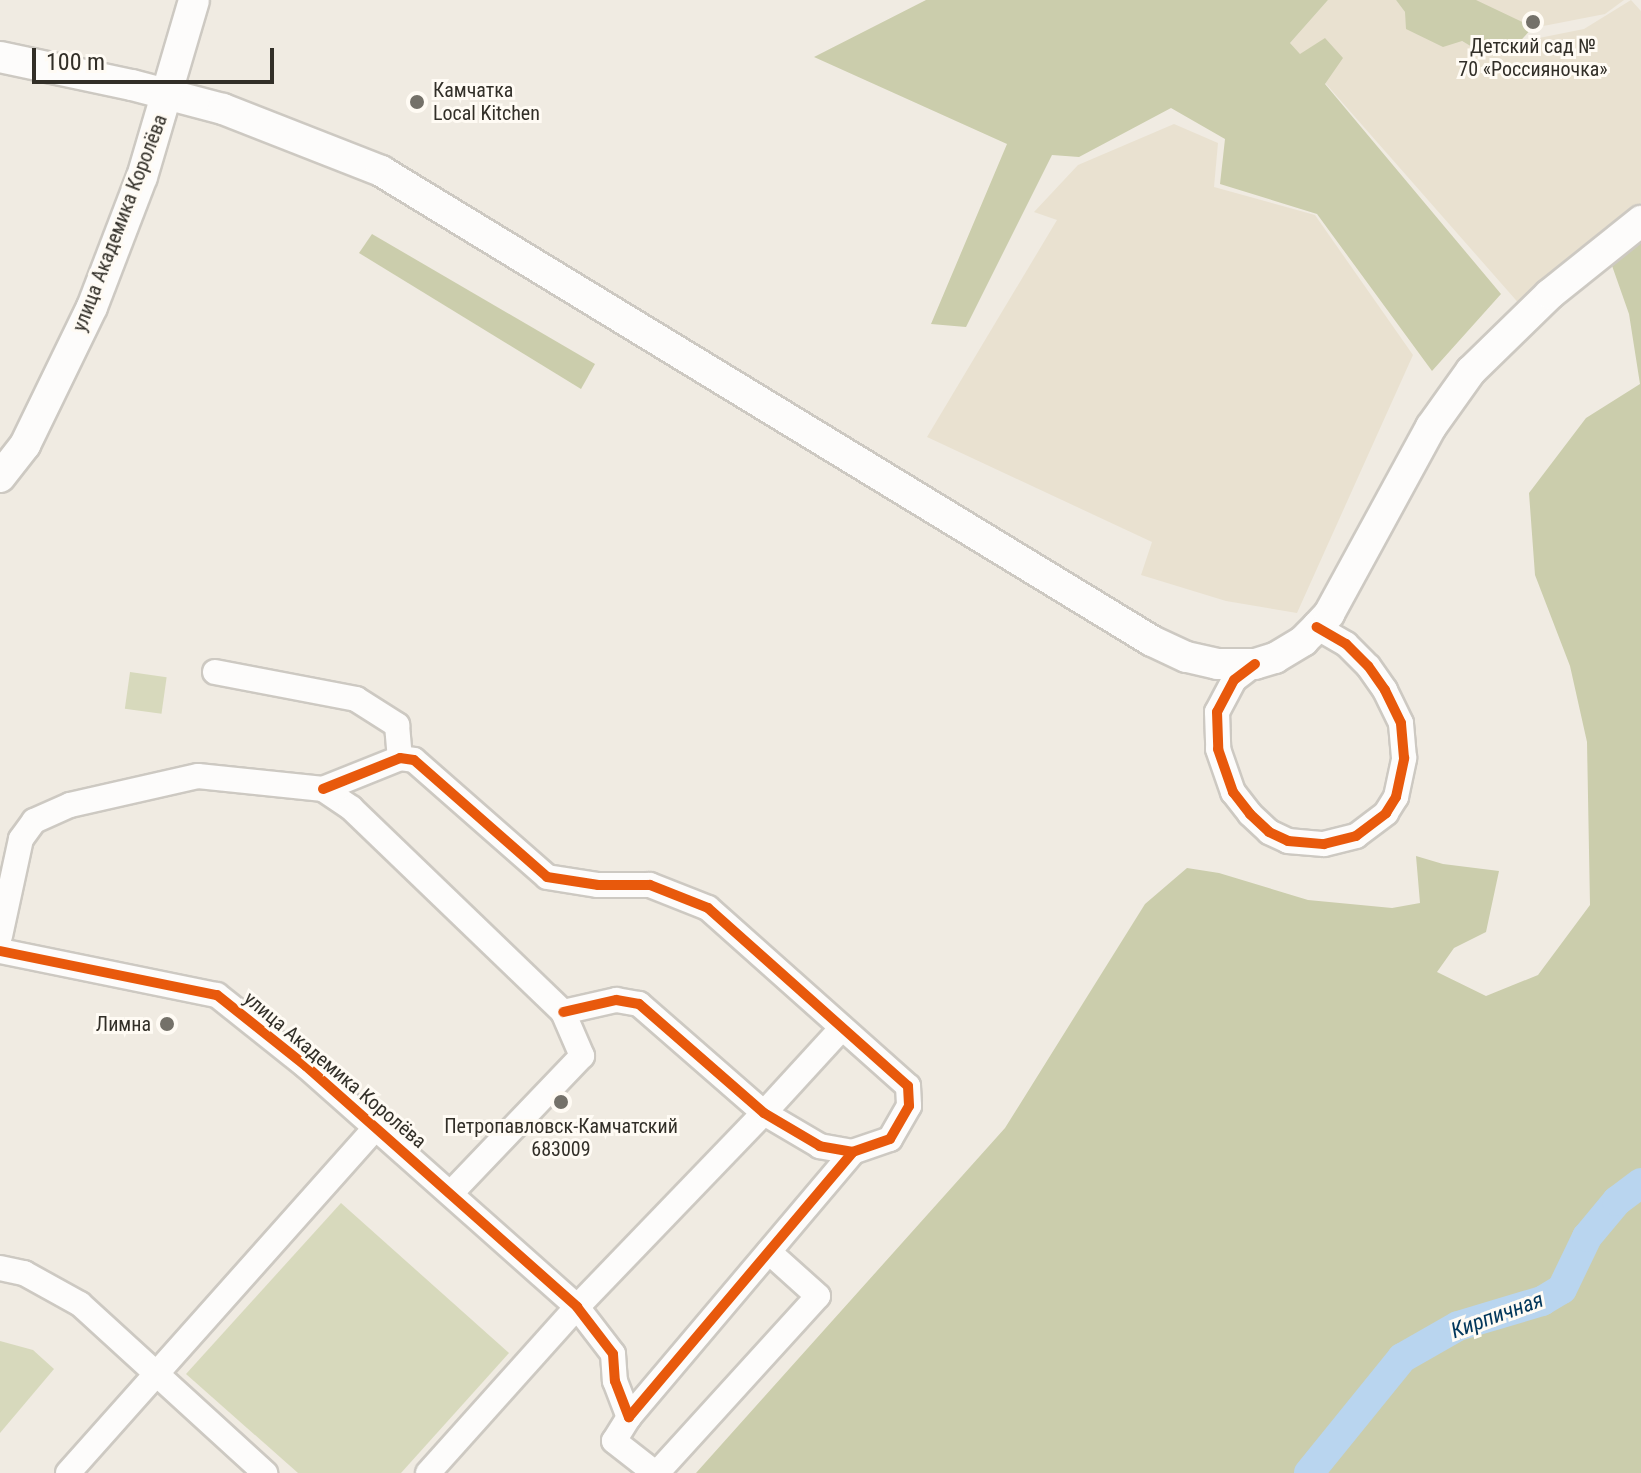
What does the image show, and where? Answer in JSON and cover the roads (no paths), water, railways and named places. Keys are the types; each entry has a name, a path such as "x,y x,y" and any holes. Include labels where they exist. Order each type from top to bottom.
{"main road":[{"name":"улица Академика Королёва","path":"0,477 25,445 92,307 142,177 169,94 194,0"},
{"path":"0,57 169,94 283,130 381,171 1152,641 1187,657 1217,664 1255,664 1288,652 1317,627 1329,614 1431,427 1471,371 1550,294 1641,221"}],"street":[{"path":"1255,664 1234,680 1217,712 1218,749 1233,792 1269,832 1288,841 1324,844 1356,836 1386,813 1396,797 1404,758 1401,723 1385,690 1368,666 1346,644 1317,627"},
{"path":"215,672 356,699 397,725 400,758"},
{"path":"0,936 21,839 34,821 70,805 198,776 323,789 400,758 414,760 547,877 598,885 650,885 708,908 908,1086 909,1106 890,1139 853,1152 820,1146 764,1113 639,1004 616,1000 563,1012"},
{"path":"323,789 351,808 563,1012 582,1056 451,1193"},
{"name":"улица Академика Королёва","path":"0,951 217,995 306,1066 577,1307 613,1354 615,1381 629,1417"},
{"path":"428,1473 577,1307 842,1028"},
{"name":"улица Академика Королёва","path":"68,1473 375,1128"},
{"path":"769,1252 818,1296 656,1473 614,1441 629,1417 853,1152"},
{"path":"0,1268 24,1273 80,1304 265,1473"}],"waterway":[{"name":"Кирпичная","path":"1309,1473 1402,1358 1458,1326 1542,1301 1562,1289 1587,1237 1617,1201 1641,1183"}],"place":[{"name":"Детский сад № 70 «Россияночка»","path":"1533,22"},
{"name":"Камчатка Local Kitchen","path":"417,102"},
{"name":"Лимна","path":"167,1024"},
{"name":"Петропавловск-Камчатский 683009","path":"561,1102"}]}
